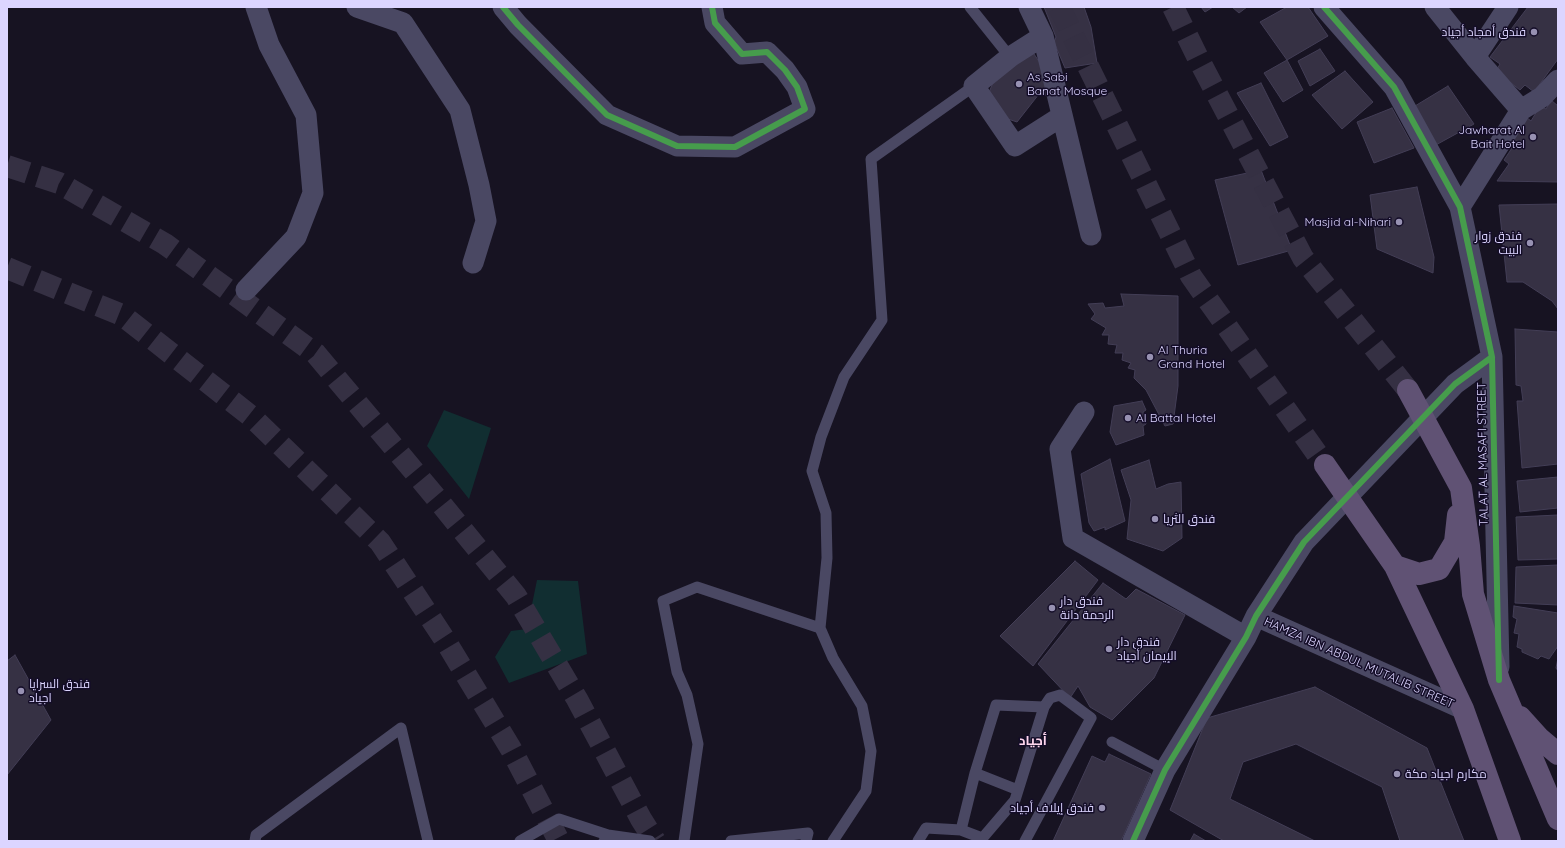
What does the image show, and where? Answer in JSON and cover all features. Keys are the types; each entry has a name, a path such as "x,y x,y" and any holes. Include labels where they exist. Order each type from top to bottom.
{"main road":[{"path":"1408,390 1461,488 1469,546 1473,594 1499,680 1558,820"},
{"path":"1325,465 1395,566 1463,709 1510,841"},
{"path":"1395,566 1419,574 1439,570 1455,542 1461,488"},
{"path":"1510,706 1539,738 1558,754"}],"street":[{"path":"246,290 296,237 313,193 306,115 269,46 256,7"},
{"path":"357,7 402,23 460,110 479,185 486,221 473,263"},
{"path":"503,7 518,25 607,115 677,146 734,147 805,109 797,87 785,70 767,52 742,54 715,23 712,7"},
{"path":"1029,7 1043,36 1091,234"},
{"name":"TALAT AL MASAFI STREET","path":"1324,7 1394,87 1460,207 1492,357 1499,680"},
{"path":"1436,7 1475,57 1521,110"},
{"path":"1475,57 1508,7"},
{"path":"1043,36 1010,56 974,86 1015,146 1062,116"},
{"path":"1460,207 1521,110 1542,97 1558,80"},
{"path":"1133,841 1165,770 1246,637 1256,616 1304,542 1455,384 1492,357"},
{"path":"1084,412 1060,449 1072,538 1246,637"},
{"name":"HAMZA IBN ABDUL MUTALIB STREET","path":"1256,616 1463,709"}],"lane":[{"path":"970,7 1010,56"},
{"path":"834,841 866,791 871,751 862,706 832,658 820,628 827,558 826,513 812,471 821,437 844,378 882,320 871,159 974,86"},
{"path":"684,841 698,744 688,695 677,672 663,600 697,587 820,628"},
{"path":"918,841 926,828 961,830 981,840 1015,800 1044,706 1050,698 1060,695 1091,718 1025,841"},
{"path":"961,830 975,773 996,704 1044,706"},
{"path":"256,841 256,835 401,728 428,841"},
{"path":"1112,742 1165,770"},
{"path":"975,773 1018,790"},
{"path":"520,841 559,819 606,838 650,841"},
{"path":"731,841 808,833 806,841"}],"green space":[{"path":"444,410 491,428 469,499 427,446"},
{"path":"537,580 578,581 587,654 509,683 495,657 511,631 527,629"}],"building":[{"path":"1044,7 1084,7 1091,27 1097,63 1065,68 1054,42 1056,37"},
{"path":"1201,7 1213,7 1205,12"},
{"path":"1232,7 1247,7 1239,13"},
{"path":"1287,7 1308,7 1328,36 1287,60 1260,22"},
{"name":"فندق أمجاد أجياد","path":"1528,7 1558,7 1558,59 1534,92 1525,85 1520,90 1496,71 1500,64 1490,57"},
{"path":"1320,49 1335,71 1310,86 1298,61"},
{"name":"As Sabi Banat Mosque","path":"1032,51 1048,75 1046,95 1039,94 1017,122 999,116 986,100 996,75"},
{"path":"1287,60 1303,90 1283,102 1264,73"},
{"path":"1345,71 1373,102 1342,129 1312,95"},
{"path":"1261,83 1288,137 1270,146 1237,93"},
{"path":"1448,86 1474,124 1434,146 1410,109"},
{"name":"Jawharat Al Bait Hotel","path":"1551,100 1558,106 1558,182 1497,181 1509,164 1504,160 1512,148 1503,142 1526,117 1531,121 1540,106 1546,109"},
{"path":"1392,108 1414,148 1374,163 1357,122"},
{"path":"1261,170 1292,250 1238,265 1215,180"},
{"name":"Masjid al-Nihari","path":"1417,187 1434,257 1433,273 1377,249 1370,195"},
{"name":"فندق زوار البيت","path":"1558,204 1558,309 1552,301 1523,282 1507,282 1499,205"},
{"name":"Al Thuria Grand Hotel","path":"1121,294 1178,296 1178,386 1173,424 1165,426 1146,390 1134,378 1135,370 1128,368 1131,363 1122,360 1123,353 1115,353 1117,345 1108,344 1109,335 1102,335 1106,328 1091,319 1095,314 1088,304 1103,303 1105,308 1124,306"},
{"path":"1515,329 1558,332 1558,464 1522,468 1517,401 1523,401 1521,386 1516,385"},
{"name":"Al Battal Hotel","path":"1142,401 1146,410 1143,412 1146,424 1143,426 1144,435 1116,445 1110,432 1114,406"},
{"path":"1110,459 1125,521 1105,530 1105,527 1094,531 1089,523 1081,474"},
{"name":"فندق الثريا","path":"1149,460 1156,489 1168,484 1181,482 1182,538 1163,551 1127,539 1131,500 1121,470"},
{"path":"1558,477 1558,508 1520,512 1517,481"},
{"path":"1558,515 1558,559 1518,560 1516,517"},
{"name":"فندق دار الرحمة دانة","path":"1075,561 1098,580 1033,666 1000,636"},
{"path":"1558,565 1558,605 1515,603 1516,567"},
{"name":"فندق دار الإيمان أجياد","path":"1103,583 1126,599 1136,589 1185,615 1154,678 1112,720 1090,707 1078,686 1070,698 1038,664"},
{"path":"1514,606 1558,613 1558,646 1549,659 1541,656 1538,659 1522,652 1522,649 1517,647 1519,634 1514,633 1517,619 1513,617"},
{"name":"فندق السرايا اجياد","path":"15,655 51,720 7,775 7,661"},
{"path":"1558,658 1558,671 1556,668"},
{"name":"مكارم اجياد مكة","path":"1315,687 1427,748 1464,841 1400,841 1382,787 1296,744 1243,762 1230,799 1315,841 1224,841 1170,810 1207,718"},
{"name":"فندق إيلاف أجياد","path":"1109,754 1151,774 1121,841 1053,841 1092,756 1105,762"},
{"path":"1194,834 1206,841 1190,841"}],"tunnel":[{"path":"1059,7 1191,276 1325,465"},
{"path":"1173,7 1199,60 1303,258 1408,390"},
{"path":"7,166 59,183 165,244 316,354 516,596 577,699 641,819 655,841"},
{"path":"7,268 122,315 252,417 380,542 445,640 511,749 559,841"}],"cycle path":[{"path":"503,7 518,25 607,115 677,146 735,147 805,109 797,87 785,70 767,52 742,54 715,23 712,7"},
{"path":"1324,7 1394,87 1460,207 1492,357 1499,680"},
{"path":"1133,841 1165,770 1246,637 1256,616 1304,542 1455,384 1492,357"}],"place":[{"name":"فندق أمجاد أجياد","path":"1534,32"},
{"name":"As Sabi Banat Mosque","path":"1019,84"},
{"name":"Jawharat Al Bait Hotel","path":"1533,137"},
{"name":"Masjid al-Nihari","path":"1399,222"},
{"name":"فندق زوار البيت","path":"1530,243"},
{"name":"Al Thuria Grand Hotel","path":"1150,357"},
{"name":"Al Battal Hotel","path":"1128,418"},
{"name":"فندق الثريا","path":"1155,519"},
{"name":"فندق دار الرحمة دانة","path":"1052,608"},
{"name":"فندق دار الإيمان أجياد","path":"1109,649"},
{"name":"فندق السرايا اجياد","path":"21,691"},
{"name":"مكارم اجياد مكة","path":"1397,774"},
{"name":"فندق إيلاف أجياد","path":"1102,808"}],"district":[{"name":"أجياد","path":"1033,741"}]}
